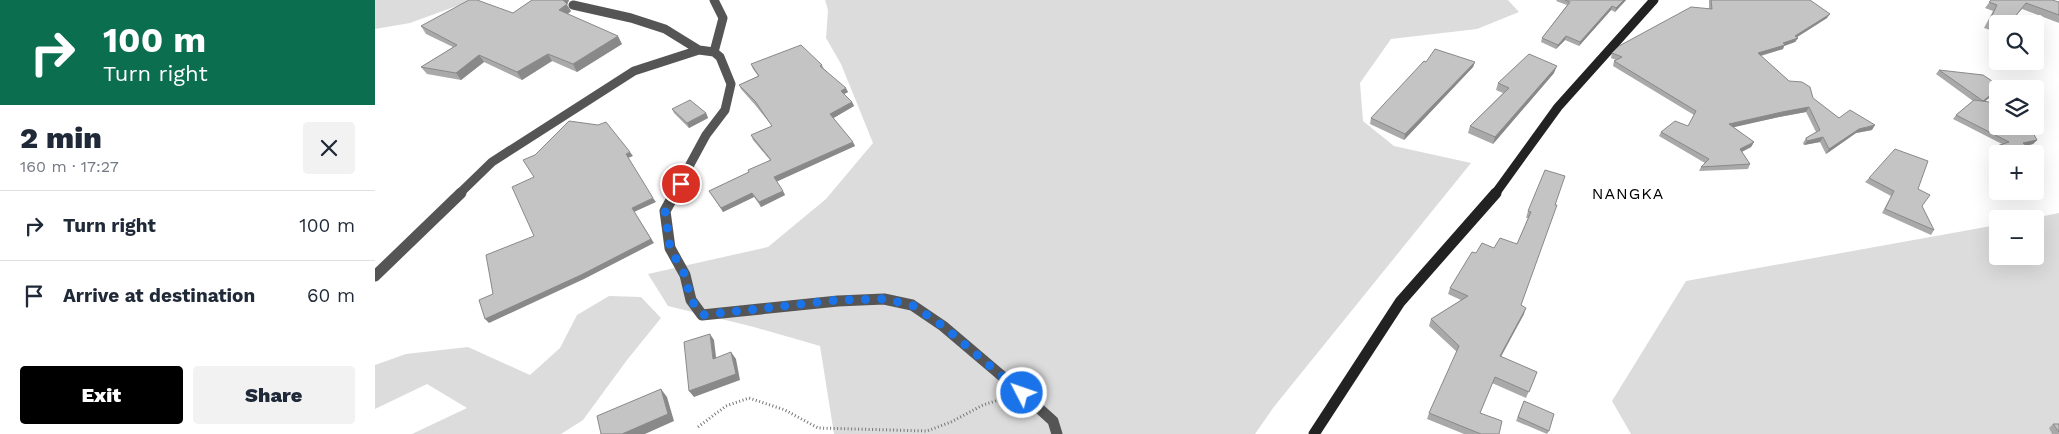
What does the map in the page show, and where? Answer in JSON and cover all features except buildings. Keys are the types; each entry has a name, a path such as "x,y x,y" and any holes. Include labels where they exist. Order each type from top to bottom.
{"main road":[{"path":"1314,434 1401,302 1492,198 1558,108 1653,0"}],"street":[{"path":"714,0 723,18 714,52"},
{"path":"573,5 631,18 665,29 699,50 714,52 720,57 731,84 725,110 706,135 665,211 670,248 685,275 691,300 703,315 838,300 884,299 912,305 943,326 1022,393 1053,421 1057,434"},
{"path":"375,276 492,162 634,71 699,50"}],"path":[{"path":"698,427 726,406 749,398 785,410 819,428 925,433 983,405 1022,393"},
{"path":"819,428 821,434"}],"shaded area":[{"path":"375,0 473,0 410,23 375,29"},
{"path":"825,0 1508,0 1519,12 1477,29 1391,39 1360,83 1363,121 1394,146 1471,163 1273,408 1255,434 834,434 820,346 754,327 668,306 648,274 768,247 826,199 873,143 841,64 826,38 828,10"},
{"path":"2059,213 2059,434 1631,434 1612,401 1686,281 1989,226 1989,265 2044,265 2044,216"},
{"path":"609,296 641,297 661,318 583,420 561,434 412,434 467,408 427,384 375,409 375,365 406,354 468,347 530,375 560,348 577,315"}],"district":[{"name":"NANGKA","path":"1628,193"}],"route":[{"path":"681,184 665,211 670,248 685,275 691,300 703,315 838,300 884,299 912,305 943,326 1022,393"}]}
